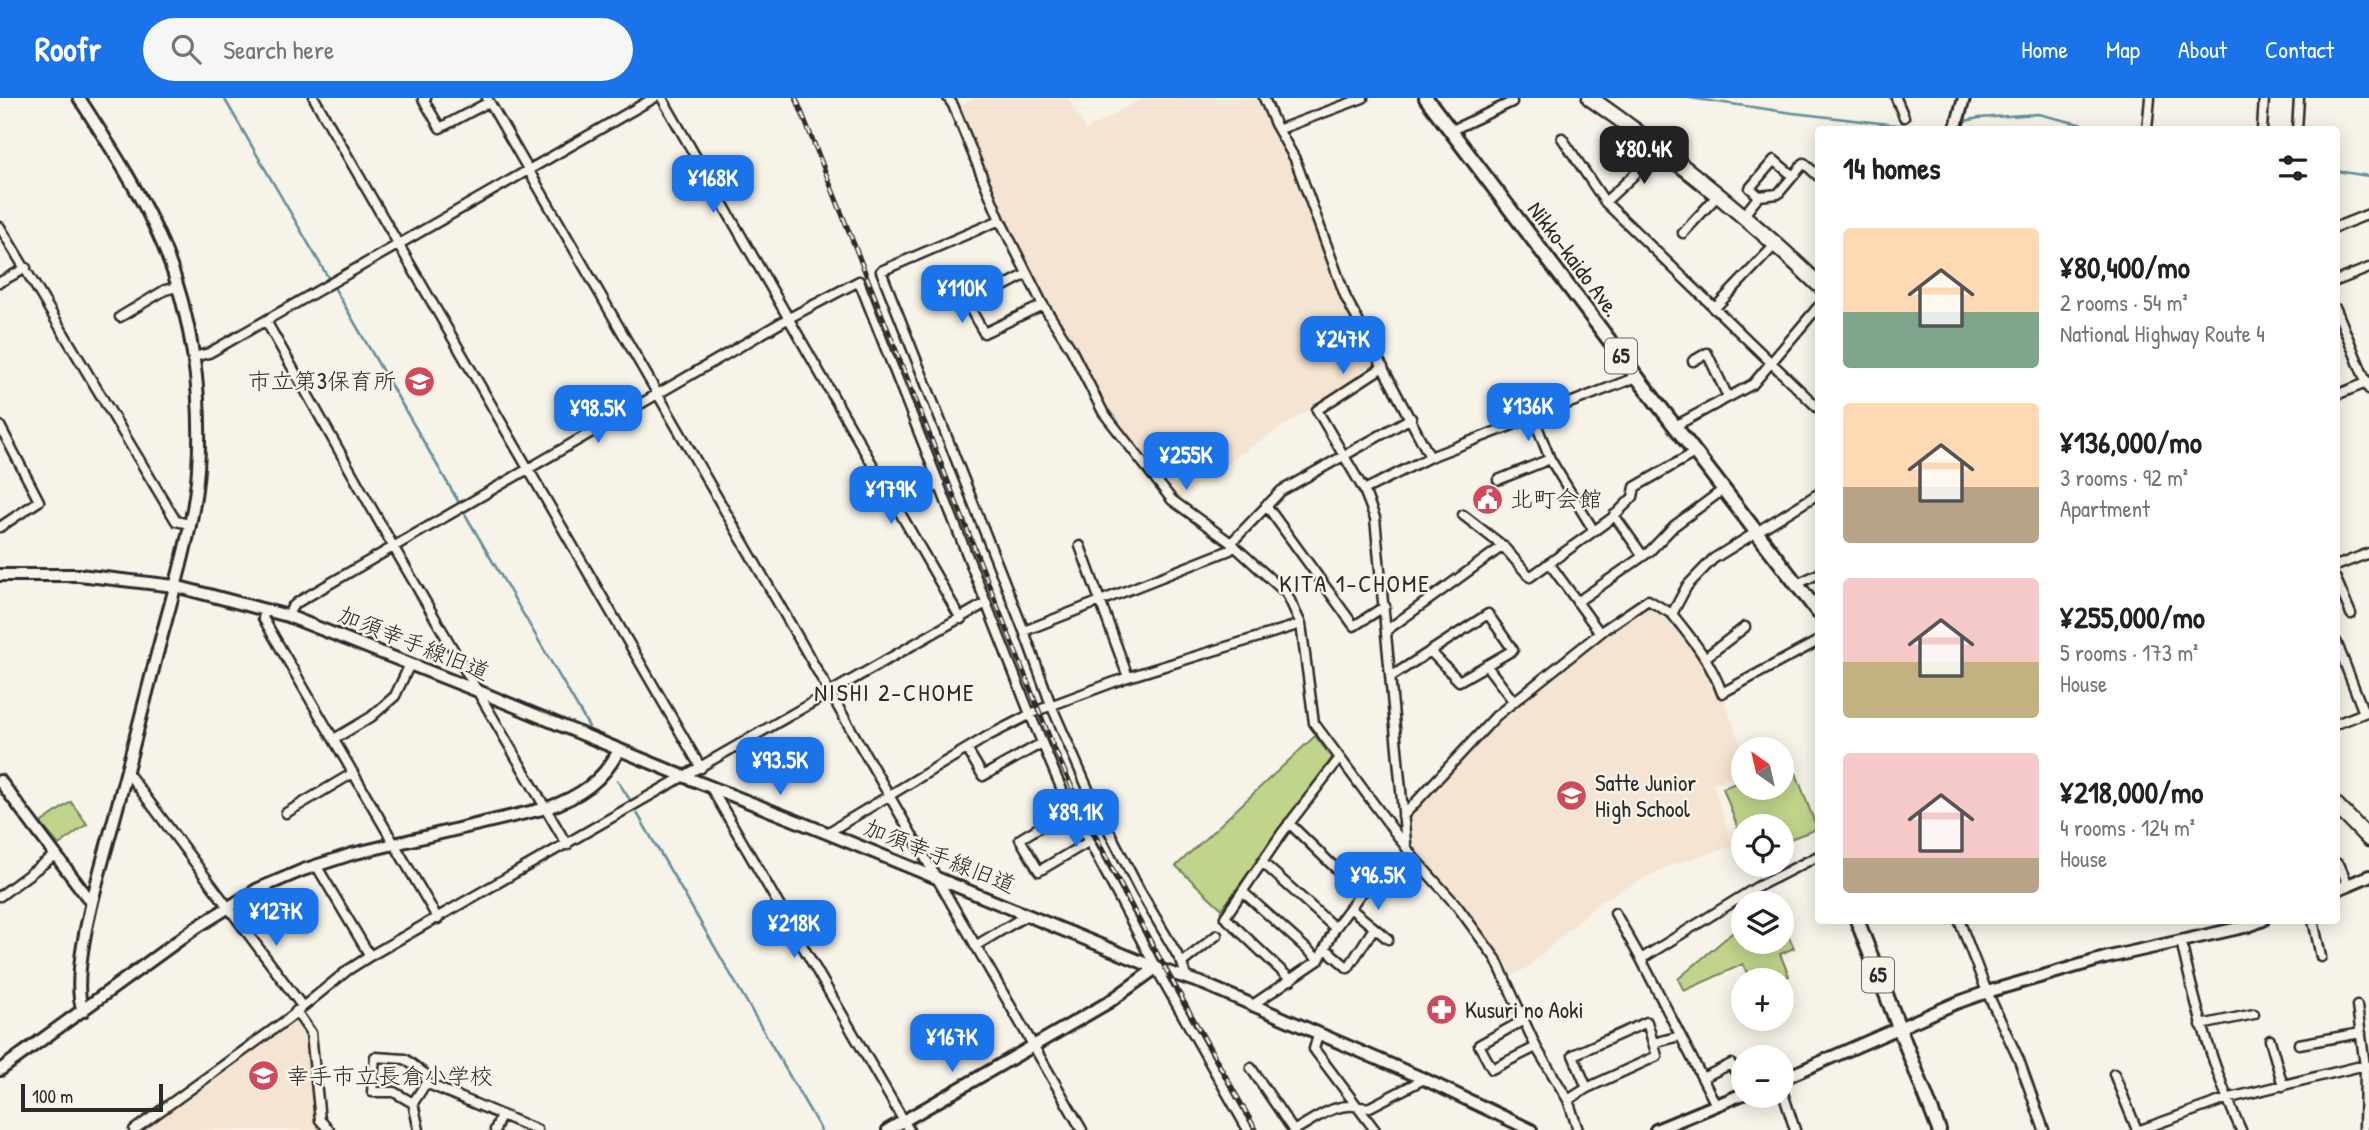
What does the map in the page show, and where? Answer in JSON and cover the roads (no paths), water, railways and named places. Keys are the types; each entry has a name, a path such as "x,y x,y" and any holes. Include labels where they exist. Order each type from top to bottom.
{"highway":[{"path":"1590,98 1607,103 1719,194 1815,281"},
{"path":"2340,809 2369,839"}],"main road":[{"name":"Nikko-kaido Ave.","path":"1426,98 1815,608"},
{"name":"65","path":"1859,924 1939,1130"}],"street":[{"path":"79,98 135,187 164,247 194,357 199,446 198,471 189,524 175,586 91,902 79,981 79,998 83,1011"},
{"path":"314,98 701,768"},
{"path":"426,98 423,99 440,128 488,100 1082,1130"},
{"path":"194,357 209,354 654,98"},
{"path":"662,98 961,619"},
{"path":"948,98 1000,220 1043,305 1072,349 1103,412 1172,500 1233,545 1287,594 1301,624 1314,723 1413,858 1457,906 1496,959 1536,1047 1568,1100 1578,1130"},
{"path":"1264,98 1295,159 1346,298 1430,457"},
{"path":"1280,129 1363,98"},
{"path":"1896,98 1904,117"},
{"path":"1956,126 1964,98"},
{"path":"2147,126 2150,98"},
{"path":"2262,126 2264,98"},
{"path":"2297,126 2300,98"},
{"path":"1450,131 1512,102"},
{"path":"1562,138 1605,202 1815,405"},
{"path":"1605,202 1663,149"},
{"path":"1759,196 1750,188 1774,160 1793,176"},
{"path":"1744,215 1759,196 1778,194 1804,163 1815,173"},
{"path":"1683,233 1719,194"},
{"path":"2340,225 2369,214"},
{"path":"1000,220 881,271 1051,705 1092,797 1140,891 1182,963 1186,977"},
{"path":"0,227 176,521 189,524"},
{"path":"1714,309 1776,244"},
{"path":"0,282 26,268"},
{"path":"2340,279 2369,268"},
{"path":"1027,274 968,305 984,333 1043,305"},
{"path":"289,616 292,607 298,602 393,546 789,318 859,281 1030,714 1071,808 1156,968 1248,1130"},
{"path":"120,317 165,290 177,287"},
{"path":"1675,425 1753,384 1815,311"},
{"path":"2340,318 2368,384 2340,394"},
{"path":"266,321 567,845"},
{"path":"1693,361 1707,353 1728,397"},
{"path":"1383,368 1317,410 1364,490 1375,518 1406,846"},
{"path":"1364,490 1430,457 1637,377"},
{"path":"1533,416 1550,459 1594,531"},
{"path":"1024,631 1230,550 1266,505 1281,491 1411,418"},
{"path":"0,426 38,501 0,527"},
{"path":"1463,515 1503,546 1530,577 1615,515 1633,497 1635,487 1696,452"},
{"path":"1497,480 1550,459"},
{"path":"898,508 940,484"},
{"path":"1577,602 1643,556 1674,526 1724,489"},
{"path":"1672,614 1688,586 1713,559 1815,496"},
{"path":"1266,505 1354,626 1385,606"},
{"path":"1615,515 1643,556"},
{"path":"1080,546 1128,677"},
{"path":"1387,630 1503,546"},
{"path":"2340,564 2369,553"},
{"path":"1549,563 1600,633"},
{"name":"加須幸手線旧道","path":"0,576 79,575 175,586 289,616 1156,968 1186,977 1424,1079 1531,1130"},
{"path":"1797,584 1815,575"},
{"path":"2340,588 2351,614"},
{"path":"1403,816 1496,716 1600,633 1648,600 1672,614 1706,657 1722,693 1815,643"},
{"path":"134,1130 370,956 986,603"},
{"path":"266,609 263,618 438,919"},
{"path":"1392,676 1430,651 1488,614 1513,650 1459,681 1430,651"},
{"path":"827,833 1030,714 1128,677 1301,624"},
{"path":"1706,657 1745,627"},
{"path":"2340,651 2368,712 2340,722"},
{"path":"334,739 371,717 395,696 410,664"},
{"path":"1486,665 1514,702"},
{"path":"2340,667 2346,665"},
{"path":"967,749 983,776 1042,743"},
{"path":"0,1070 226,908 258,889 316,865 547,808 588,789 603,774 619,750"},
{"path":"1291,980 1225,917 1289,823 1339,759"},
{"path":"127,772 299,1009 311,1033 320,1120 329,1130"},
{"path":"286,813 354,773"},
{"path":"0,781 91,902"},
{"path":"710,786 907,1125"},
{"path":"1071,808 1020,839 1040,871 1088,842"},
{"path":"1289,823 1361,893"},
{"path":"0,896 55,855"},
{"path":"1251,1006 1319,960 1335,928 1361,893 1413,858"},
{"path":"1641,959 1757,887 1815,858"},
{"path":"1262,862 1335,928"},
{"path":"316,865 370,956"},
{"path":"2340,866 2348,885"},
{"path":"2340,888 2369,876"},
{"path":"1243,892 1319,960"},
{"path":"1350,908 1388,939"},
{"path":"1615,913 1716,1105"},
{"path":"975,946 1027,915"},
{"path":"1960,924 1987,992 2019,1060 2044,1130"},
{"path":"2314,924 2321,957"},
{"path":"1794,1074 1987,992 2233,925"},
{"path":"1325,948 1348,968 1374,928"},
{"path":"1182,963 1217,934"},
{"path":"2181,941 2201,1025 2226,1099 2241,1130"},
{"path":"888,1130 907,1125 1032,1045 1109,1002 1156,968"},
{"path":"2357,1006 2367,1066 2364,1130"},
{"path":"2201,1025 2254,1014"},
{"path":"1524,1020 1479,1045 1492,1069 1536,1047"},
{"path":"1568,1100 1587,1088 1657,1056 1647,1022 1573,1055 1587,1088"},
{"path":"2299,1044 2361,1033"},
{"path":"1318,1035 1314,1049 1362,1109 1375,1130"},
{"path":"1653,1043 1680,1036"},
{"path":"2270,1040 2283,1086"},
{"path":"413,1103 394,1092 372,1092 375,1057 405,1059 425,1074 426,1083 413,1103 419,1130"},
{"path":"1702,1077 1731,1064"},
{"path":"2114,1074 2138,1130 2160,1127 2226,1099 2367,1066"},
{"path":"1251,1068 1294,1130 1335,1109 1352,1105 1362,1109 1370,1107 1424,1079"},
{"path":"426,1083 537,1130"},
{"path":"1656,1130 1731,1099"},
{"path":"1788,1108 1796,1130"},
{"path":"495,1130 501,1115"}],"waterway":[{"path":"224,98 329,279"},
{"path":"1690,98 1906,126"},
{"path":"1960,122 2038,114 2088,126"},
{"path":"1945,126 1954,124"},
{"path":"2340,172 2369,176"},
{"path":"335,289 458,501"},
{"path":"465,514 589,727"},
{"path":"617,780 630,800"},
{"path":"637,813 821,1130"}],"railway":[{"path":"796,98 1051,741 1123,889 1256,1130"}],"place":[{"name":"市立第3保育所","path":"419,381"},
{"name":"北町会館","path":"1487,499"},
{"name":"Satte Junior High School","path":"1572,796"},
{"name":"Kusuri no Aoki","path":"1442,1010"},
{"name":"幸手市立長倉小学校","path":"263,1076"}],"district":[{"name":"KITA 1-CHOME","path":"1355,584"},
{"name":"NISHI 2-CHOME","path":"895,693"}]}
